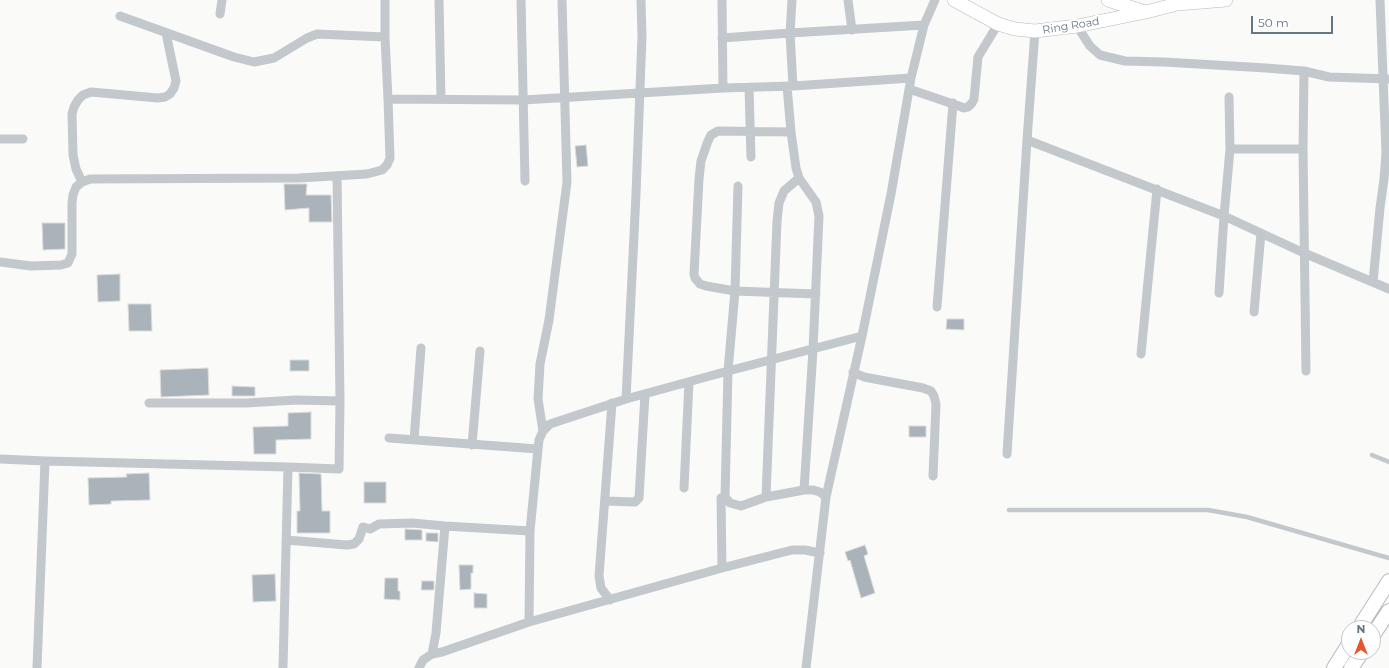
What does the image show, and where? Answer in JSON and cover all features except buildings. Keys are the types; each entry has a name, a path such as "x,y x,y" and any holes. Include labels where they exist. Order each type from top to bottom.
{"main road":[{"name":"Ring Road","path":"954,0 998,24 1015,29 1035,31 1076,26 1195,1 1226,0"},
{"path":"1108,0 1146,12"},
{"path":"1364,620 1389,581"},
{"path":"1381,622 1389,610"},
{"path":"1334,668 1341,657"}],"street":[{"path":"220,14 222,0"},
{"path":"0,262 31,266 60,266 68,263 72,254 73,195 76,187 82,182 90,179 299,178 367,174 382,170 387,165 390,158 385,0"},
{"path":"438,0 441,99"},
{"path":"522,0 525,181"},
{"path":"543,431 538,399 540,364 549,320 567,182 566,98 562,0"},
{"path":"626,399 640,92 642,36 641,0"},
{"path":"722,0 723,88"},
{"path":"792,0 790,33 791,132 796,168 799,178 813,197 818,209 816,294 804,490"},
{"path":"848,0 852,30"},
{"path":"806,668 826,497 862,336 891,194 911,78 924,25 935,0"},
{"path":"1373,282 1385,160 1386,79 1380,0"},
{"path":"120,16 234,57 254,62 274,58 307,38 317,34 385,37"},
{"path":"909,89 964,108 968,107 972,104 978,57 998,24"},
{"path":"722,38 924,25"},
{"path":"1076,26 1090,46 1100,55 1125,61 1172,62 1304,71 1329,77 1386,79"},
{"path":"1007,454 1035,31"},
{"path":"82,182 72,155 72,114 76,103 83,95 92,92 158,98 165,97 170,94 176,81 166,32"},
{"path":"1304,71 1303,149 1306,371"},
{"path":"388,99 523,100 640,92 790,86 911,78"},
{"path":"748,87 751,157"},
{"path":"1219,293 1230,149 1229,97"},
{"path":"937,307 953,104"},
{"path":"791,132 718,131 711,135 704,148 701,161 693,268 695,278 700,284 706,286 735,291 816,294"},
{"path":"0,139 23,139"},
{"path":"1027,140 1224,216 1304,253 1389,289"},
{"path":"1230,149 1303,149"},
{"path":"0,459 45,462 339,469 340,401 337,176"},
{"path":"766,497 773,292 779,203 784,191 799,178"},
{"path":"738,186 735,291 728,371 725,497 730,503 741,506 766,497 804,490 814,490 820,492 826,497"},
{"path":"1141,354 1157,190"},
{"path":"1254,312 1261,233"},
{"path":"529,622 530,531 538,449 539,440 543,431 550,424 626,399 862,336"},
{"path":"414,440 421,348"},
{"path":"472,445 480,352"},
{"path":"853,372 864,378 923,388 931,391 936,404 933,476"},
{"path":"684,488 689,382"},
{"path":"605,501 635,502 639,498 645,394"},
{"path":"149,403 246,403 296,400 340,401"},
{"path":"610,600 601,588 599,576 612,403"},
{"path":"389,438 538,449"},
{"path":"38,668 45,462"},
{"path":"283,668 288,467"},
{"path":"721,498 722,568"},
{"path":"286,540 346,545 354,544 359,540 363,527 370,529 379,524 412,523 530,531"},
{"path":"432,654 437,625 445,526"},
{"path":"419,668 423,660 432,654 442,652 529,622 792,550 805,550 820,553"}],"lane":[{"path":"1372,455 1389,462"},
{"path":"1009,510 1208,510 1247,517 1389,558"}]}
